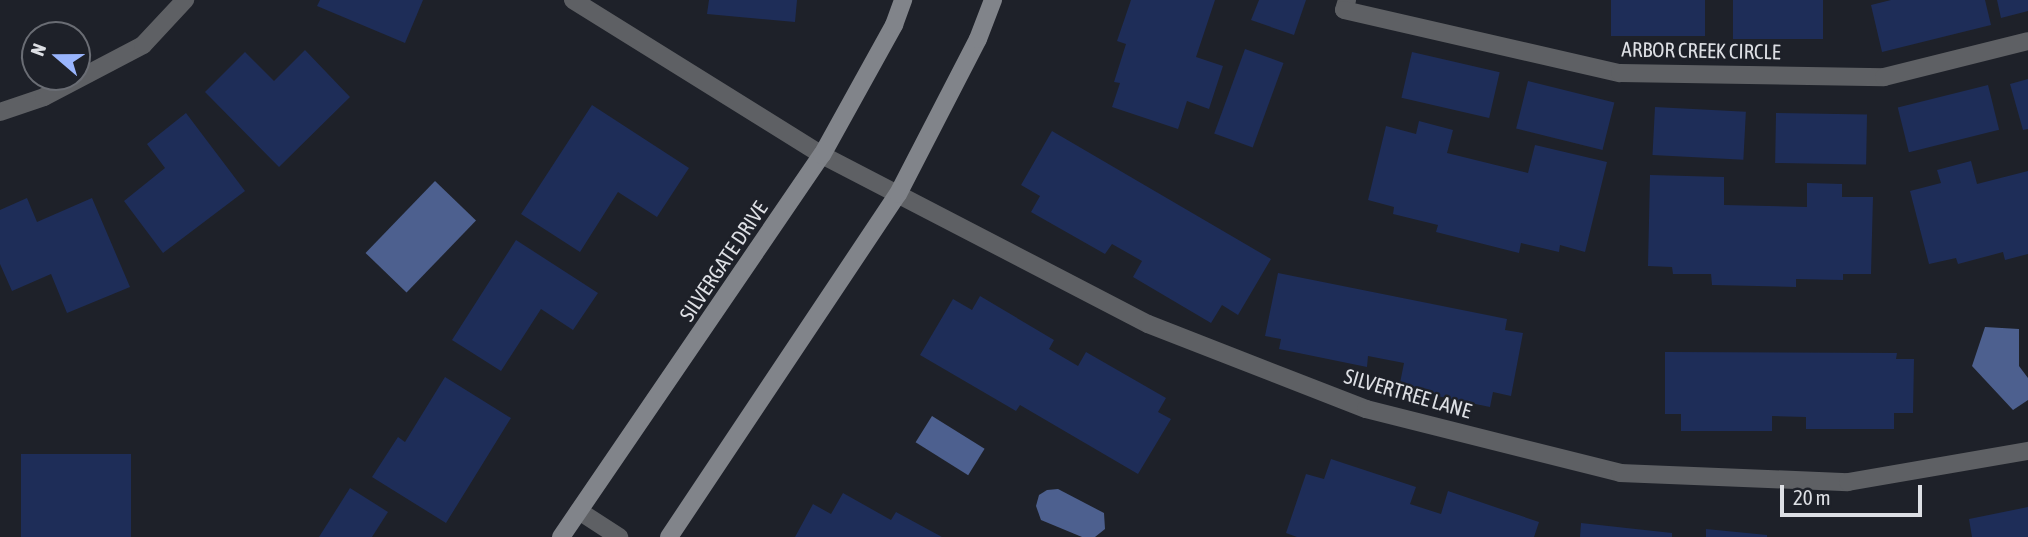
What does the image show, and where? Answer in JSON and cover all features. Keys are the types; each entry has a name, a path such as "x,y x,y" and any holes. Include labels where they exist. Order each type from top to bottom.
{"street":[{"path":"0,112 44,97 143,45 185,0"},
{"name":"SILVERTREE LANE","path":"573,0 822,155 1148,324 1366,409 1620,473 1848,482 2028,451"},
{"name":"SILVERGATE DRIVE","path":"561,537 822,155 894,25 903,0"},
{"path":"669,537 898,194 978,39 993,0"},
{"name":"ARBOR CREEK CIRCLE","path":"1347,0 1344,10 1620,73 1884,77 2028,41"},
{"path":"579,511 619,537"}],"water":[{"path":"435,181 476,221 407,293 366,253"},
{"path":"1985,327 2019,329 2019,366 2028,378 2028,400 2013,410 1972,366"},
{"path":"932,416 985,449 968,475 916,442"},
{"path":"1058,489 1104,513 1105,529 1095,537 1082,537 1041,520 1036,506 1039,495 1047,490"}],"building":[{"path":"320,0 423,0 405,43 317,6"},
{"path":"709,0 797,0 795,22 707,14"},
{"path":"1131,0 1215,0 1196,57 1223,66 1209,109 1187,101 1178,129 1112,107 1120,83 1114,82 1126,44 1117,41"},
{"path":"1259,0 1306,0 1294,35 1251,20"},
{"path":"1611,0 1705,0 1705,36 1611,36"},
{"path":"1733,0 1823,0 1823,39 1733,39"},
{"path":"1891,0 1985,0 1991,25 1882,52 1871,5"},
{"path":"1997,0 2028,0 2028,11 2001,18"},
{"path":"1245,49 1284,63 1253,148 1214,134"},
{"path":"305,50 350,97 279,167 205,92 245,52 274,81"},
{"path":"1412,52 1500,72 1489,118 1401,98"},
{"path":"2028,79 2028,129 2023,130 2010,84"},
{"path":"1528,81 1614,103 1603,150 1516,129"},
{"path":"1988,85 1999,130 1909,152 1898,107"},
{"path":"592,105 689,168 657,217 618,192 580,252 521,214"},
{"path":"1655,107 1746,112 1743,160 1652,155"},
{"path":"186,113 245,191 163,253 124,201 165,168 147,144"},
{"path":"1776,113 1867,115 1866,165 1775,163"},
{"path":"1419,121 1453,130 1447,153 1528,173 1535,145 1607,162 1585,252 1560,245 1559,252 1521,243 1519,253 1436,232 1438,225 1393,214 1394,207 1368,200 1386,126 1416,134"},
{"path":"1052,131 1271,259 1238,315 1222,305 1211,323 1133,277 1142,261 1112,244 1105,254 1031,212 1040,196 1021,185"},
{"path":"1971,161 1977,184 2028,171 2028,254 2005,260 2003,252 1958,264 1956,258 1929,264 1910,191 1941,183 1937,170"},
{"path":"1650,175 1724,177 1724,205 1807,207 1807,183 1842,184 1842,197 1873,197 1871,274 1843,274 1843,280 1796,279 1796,287 1712,285 1711,274 1673,274 1672,267 1648,266"},
{"path":"27,198 37,222 92,198 130,287 67,313 51,274 12,291 0,264 0,210"},
{"path":"516,240 598,293 573,330 541,309 501,371 452,340"},
{"path":"1278,273 1507,319 1505,330 1523,333 1511,396 1493,392 1490,407 1399,388 1404,363 1368,356 1367,367 1279,349 1281,339 1265,336"},
{"path":"980,296 1054,340 1049,349 1078,366 1086,352 1166,398 1158,412 1171,419 1138,474 1020,405 1016,411 920,355 953,299 972,310"},
{"path":"1665,352 1897,353 1896,359 1914,359 1913,413 1894,413 1894,429 1806,429 1806,417 1772,416 1772,431 1681,431 1681,414 1665,414"},
{"path":"445,377 511,418 446,523 372,477 398,437 405,442"},
{"path":"21,454 131,454 131,537 21,537"},
{"path":"1331,459 1416,487 1410,504 1441,514 1448,491 1539,522 1534,537 1297,537 1286,533 1306,474 1324,479"},
{"path":"350,488 388,512 372,537 319,537"},
{"path":"843,493 891,520 896,512 942,537 795,537 813,504 831,514"},
{"path":"2028,507 2028,537 1972,537 1969,519"},
{"path":"1581,523 1672,533 1672,537 1580,537"},
{"path":"1706,529 1767,535 1767,537 1706,537"}]}
